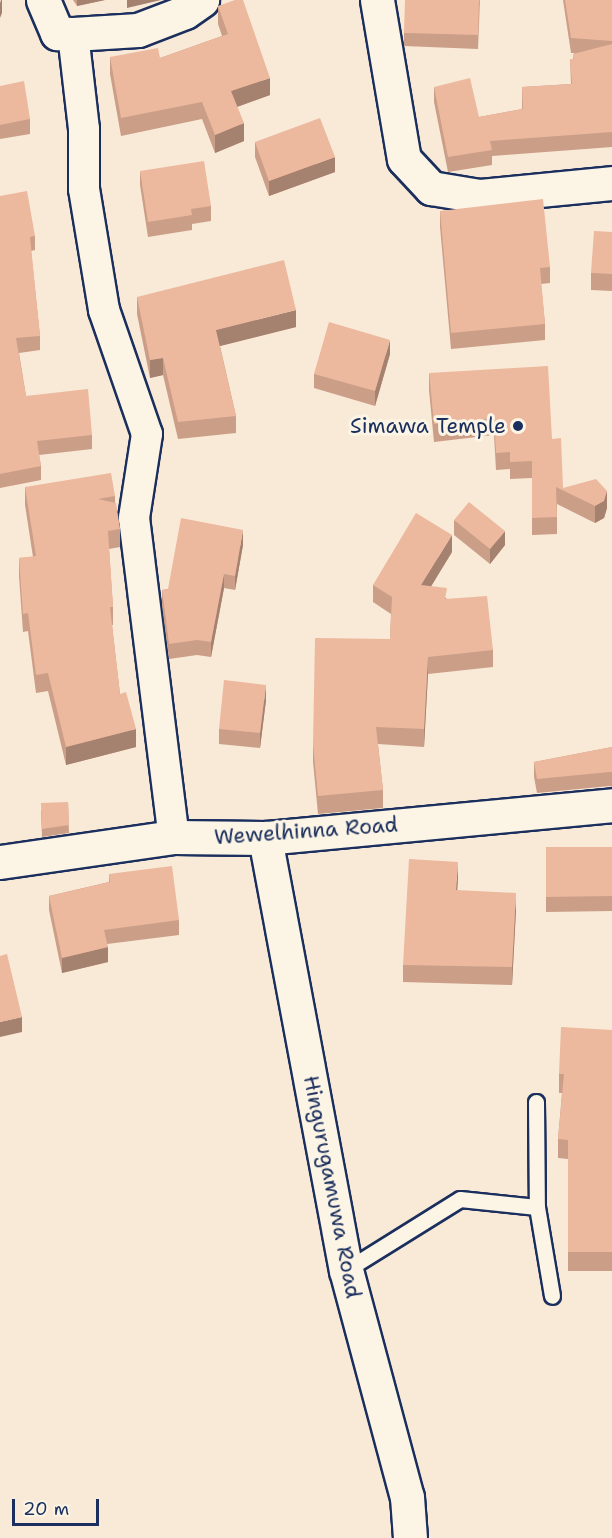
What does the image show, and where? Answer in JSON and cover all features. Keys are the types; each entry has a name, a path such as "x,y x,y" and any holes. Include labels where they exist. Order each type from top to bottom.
{"street":[{"path":"43,0 57,33 73,34 138,30 185,12 202,0"},
{"path":"377,0 404,159 431,188 479,196 612,183"},
{"path":"73,34 84,129 84,189 104,310 147,434 134,518 174,837"},
{"name":"Wewelhinna Road","path":"0,862 174,837 266,838 612,805"},
{"name":"Hingurugamuwa Road","path":"266,838 346,1270 407,1497 410,1536"}],"lane":[{"path":"536,1102 537,1207 552,1296"},
{"path":"346,1270 460,1199 537,1207"}],"building":[{"path":"235,0 243,0 270,78 231,91 244,123 215,135 202,102 121,118 110,57 158,48 160,58 228,34 218,6"},
{"path":"405,0 479,0 478,35 404,33"},
{"path":"565,0 612,0 612,41 571,38"},
{"path":"612,44 612,132 490,141 492,150 448,157 434,87 470,78 479,117 523,109 522,87 572,84 570,59 574,59 573,54"},
{"path":"24,81 30,119 0,125 0,86"},
{"path":"320,118 335,157 269,181 255,142"},
{"path":"204,161 211,206 191,209 192,215 148,222 140,171"},
{"path":"27,191 35,236 30,237 40,336 16,338 26,396 88,389 92,435 37,441 41,466 0,474 0,196"},
{"path":"543,199 550,267 540,268 545,324 451,333 440,211"},
{"path":"594,231 612,232 612,274 591,273"},
{"path":"284,260 296,310 216,330 236,416 178,422 163,358 150,360 137,297"},
{"path":"329,322 390,340 375,391 314,374"},
{"path":"548,366 552,439 561,438 563,488 596,479 607,491 604,501 595,506 556,487 557,517 532,518 532,461 510,462 510,452 496,453 494,418 434,424 429,373"},
{"path":"111,473 115,496 98,499 116,503 120,529 108,531 113,607 110,607 120,694 126,692 136,729 66,747 48,673 36,675 28,613 23,614 19,558 36,556 25,487"},
{"path":"469,502 505,531 490,549 454,520"},
{"path":"416,513 452,535 421,585 447,588 445,599 487,596 493,650 428,657 424,729 376,727 383,790 318,796 313,744 315,638 390,639 392,597 373,585"},
{"path":"181,518 243,530 235,576 224,574 211,642 197,640 169,644 162,590 168,589"},
{"path":"224,680 266,685 260,733 219,729"},
{"path":"612,747 612,772 537,779 534,762"},
{"path":"68,802 69,825 42,829 41,803"},
{"path":"546,847 612,847 612,896 546,897"},
{"path":"409,859 458,862 456,890 516,893 512,967 403,965"},
{"path":"172,866 179,920 104,930 108,947 62,958 49,896 110,882 109,874"},
{"path":"7,954 22,1017 0,1022 0,956"},
{"path":"561,1027 612,1030 612,1252 568,1252 568,1140 558,1139 564,1074 559,1074"}],"place":[{"name":"Simawa Temple","path":"518,426"}]}
